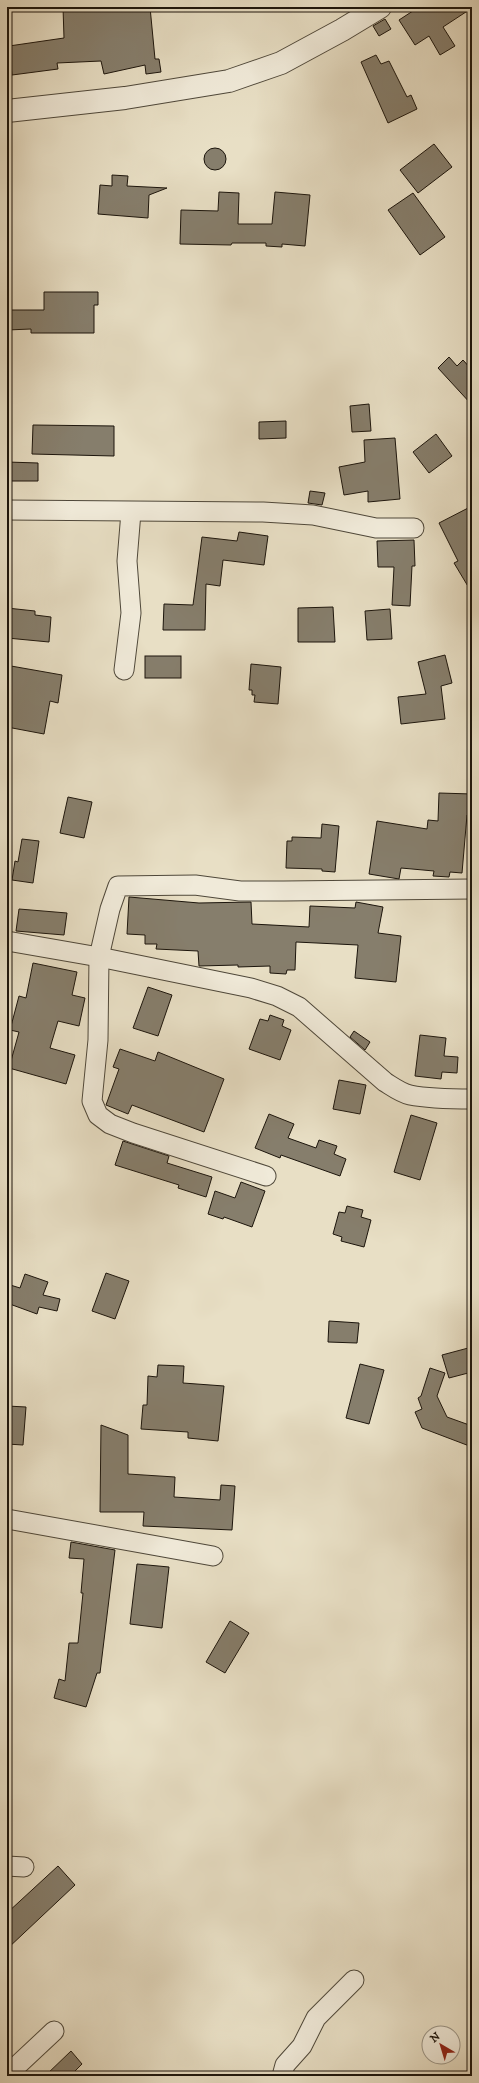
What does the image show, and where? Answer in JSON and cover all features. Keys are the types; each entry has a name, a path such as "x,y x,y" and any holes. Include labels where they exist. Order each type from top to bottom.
{"street":[{"path":"7,111 125,98 229,81 281,63 342,30 380,7"},
{"path":"7,510 263,512 313,515 376,528 414,528"},
{"path":"124,670 131,613 127,560 131,512"},
{"path":"266,1176 133,1133 110,1124 98,1115 92,1101 98,1040 99,957 110,909 118,886 195,885 240,891 472,889"},
{"path":"7,941 99,957 251,988 277,996 299,1007 385,1082 400,1091 410,1095 451,1099 472,1098"},
{"path":"7,1519 213,1556"},
{"path":"282,2076 285,2065 302,2046 316,2018 354,1980"},
{"path":"7,2075 54,2031"}],"building":[{"path":"63,7 150,7 155,59 159,59 161,72 146,74 145,65 104,74 101,61 57,63 58,69 12,75 11,65 7,65 7,53 10,52 9,46 64,38"},
{"path":"419,7 472,7 443,27 455,46 440,55 429,36 415,45 399,20"},
{"path":"385,19 391,29 379,36 373,26"},
{"path":"376,55 381,64 389,61 407,97 411,95 417,109 388,123 361,62"},
{"path":"434,144 452,167 418,193 400,170"},
{"path":"215,148 223,151 226,159 223,167 215,170 207,167 204,159 207,151"},
{"path":"112,175 128,176 127,186 167,188 149,195 148,218 98,214 100,185 112,186"},
{"path":"219,192 239,193 238,224 272,224 275,192 310,195 305,246 282,244 282,247 266,246 266,243 232,243 231,245 180,244 181,210 218,211"},
{"path":"413,193 445,237 420,255 388,210"},
{"path":"44,292 98,292 98,305 94,305 94,333 31,333 31,329 7,330 7,310 44,310"},
{"path":"449,357 457,366 463,360 472,370 472,405 438,368"},
{"path":"369,404 371,431 352,432 350,406"},
{"path":"286,421 286,438 259,439 259,422"},
{"path":"33,425 114,426 114,456 32,454"},
{"path":"436,434 452,456 429,473 413,452"},
{"path":"395,438 400,499 368,502 368,491 344,495 339,467 365,462 364,440"},
{"path":"7,462 38,463 38,481 7,481"},
{"path":"310,491 325,493 322,505 308,503"},
{"path":"472,506 472,593 454,563 458,561 439,523"},
{"path":"239,532 268,536 264,565 223,560 220,586 206,584 205,630 163,630 164,604 193,605 202,537 237,541"},
{"path":"414,540 415,566 412,566 410,606 392,605 394,567 378,567 377,541"},
{"path":"333,607 335,642 298,642 298,608"},
{"path":"7,608 35,611 35,615 51,617 49,642 7,638"},
{"path":"390,609 392,639 367,640 365,611"},
{"path":"445,655 452,683 441,686 445,719 401,724 398,697 426,694 418,662"},
{"path":"145,656 181,656 181,678 145,678"},
{"path":"251,664 281,667 278,704 254,702 255,695 252,695 252,690 249,690"},
{"path":"11,666 62,675 58,703 50,701 44,734 7,727 7,674 9,675"},
{"path":"439,793 472,794 472,815 467,815 462,873 450,872 449,877 433,876 434,871 401,868 399,879 369,874 377,821 427,829 428,820 438,821"},
{"path":"68,797 92,802 84,838 60,833"},
{"path":"322,824 339,826 335,872 322,871 322,869 286,868 287,841 292,841 292,837 321,838"},
{"path":"22,839 39,841 33,883 12,880 15,861 18,862"},
{"path":"129,897 199,903 251,902 252,924 309,927 310,906 355,908 356,902 383,907 378,933 401,936 396,982 355,978 358,945 296,942 295,970 287,970 286,974 270,973 270,966 199,966 198,951 156,949 157,944 145,944 145,935 127,934"},
{"path":"19,909 67,913 64,935 16,931"},
{"path":"33,963 77,972 72,995 85,998 79,1026 58,1021 50,1048 75,1055 66,1084 9,1068 19,1032 10,1030 19,996 26,998"},
{"path":"148,987 172,995 158,1036 133,1028"},
{"path":"270,1015 284,1020 282,1026 291,1030 280,1060 249,1049 260,1019 268,1021"},
{"path":"354,1031 370,1042 365,1050 350,1037"},
{"path":"420,1035 446,1038 444,1056 458,1057 457,1073 442,1072 441,1079 415,1076"},
{"path":"120,1049 155,1061 158,1052 224,1079 204,1132 132,1105 128,1114 106,1105 119,1069 113,1067"},
{"path":"339,1080 366,1085 360,1114 333,1109"},
{"path":"269,1114 294,1124 288,1138 316,1148 319,1140 337,1146 334,1154 346,1159 340,1176 281,1155 280,1158 255,1148"},
{"path":"411,1115 437,1123 420,1180 394,1172"},
{"path":"123,1141 169,1156 167,1163 212,1177 206,1197 178,1188 179,1185 115,1165"},
{"path":"241,1182 265,1191 252,1227 224,1217 223,1219 208,1214 215,1191 235,1198"},
{"path":"347,1206 363,1210 361,1217 371,1220 364,1247 341,1241 342,1237 333,1234 339,1212 345,1213"},
{"path":"106,1273 129,1281 115,1319 92,1311"},
{"path":"25,1274 48,1282 43,1295 60,1299 57,1311 39,1307 37,1314 7,1303 7,1284 20,1288"},
{"path":"329,1321 359,1323 357,1343 328,1342"},
{"path":"472,1347 472,1372 449,1378 442,1355"},
{"path":"360,1364 384,1370 369,1424 346,1418"},
{"path":"158,1365 184,1366 183,1383 224,1386 218,1441 188,1438 188,1432 141,1429 143,1405 147,1405 148,1376 157,1377"},
{"path":"430,1368 445,1373 437,1396 447,1417 472,1426 472,1447 422,1428 415,1412 422,1409 418,1398 421,1396"},
{"path":"7,1406 26,1407 23,1445 7,1444"},
{"path":"101,1425 128,1435 128,1474 175,1477 174,1497 220,1500 221,1485 235,1486 232,1530 143,1526 144,1512 100,1512"},
{"path":"71,1542 115,1550 100,1673 97,1673 86,1707 54,1698 59,1679 65,1681 69,1643 78,1643 83,1593 81,1593 84,1559 69,1558"},
{"path":"137,1564 169,1567 162,1628 130,1624"},
{"path":"230,1621 249,1633 225,1673 206,1662"},
{"path":"58,1866 75,1885 7,1949 7,1913"},
{"path":"71,2051 82,2064 70,2076 45,2076"}]}
